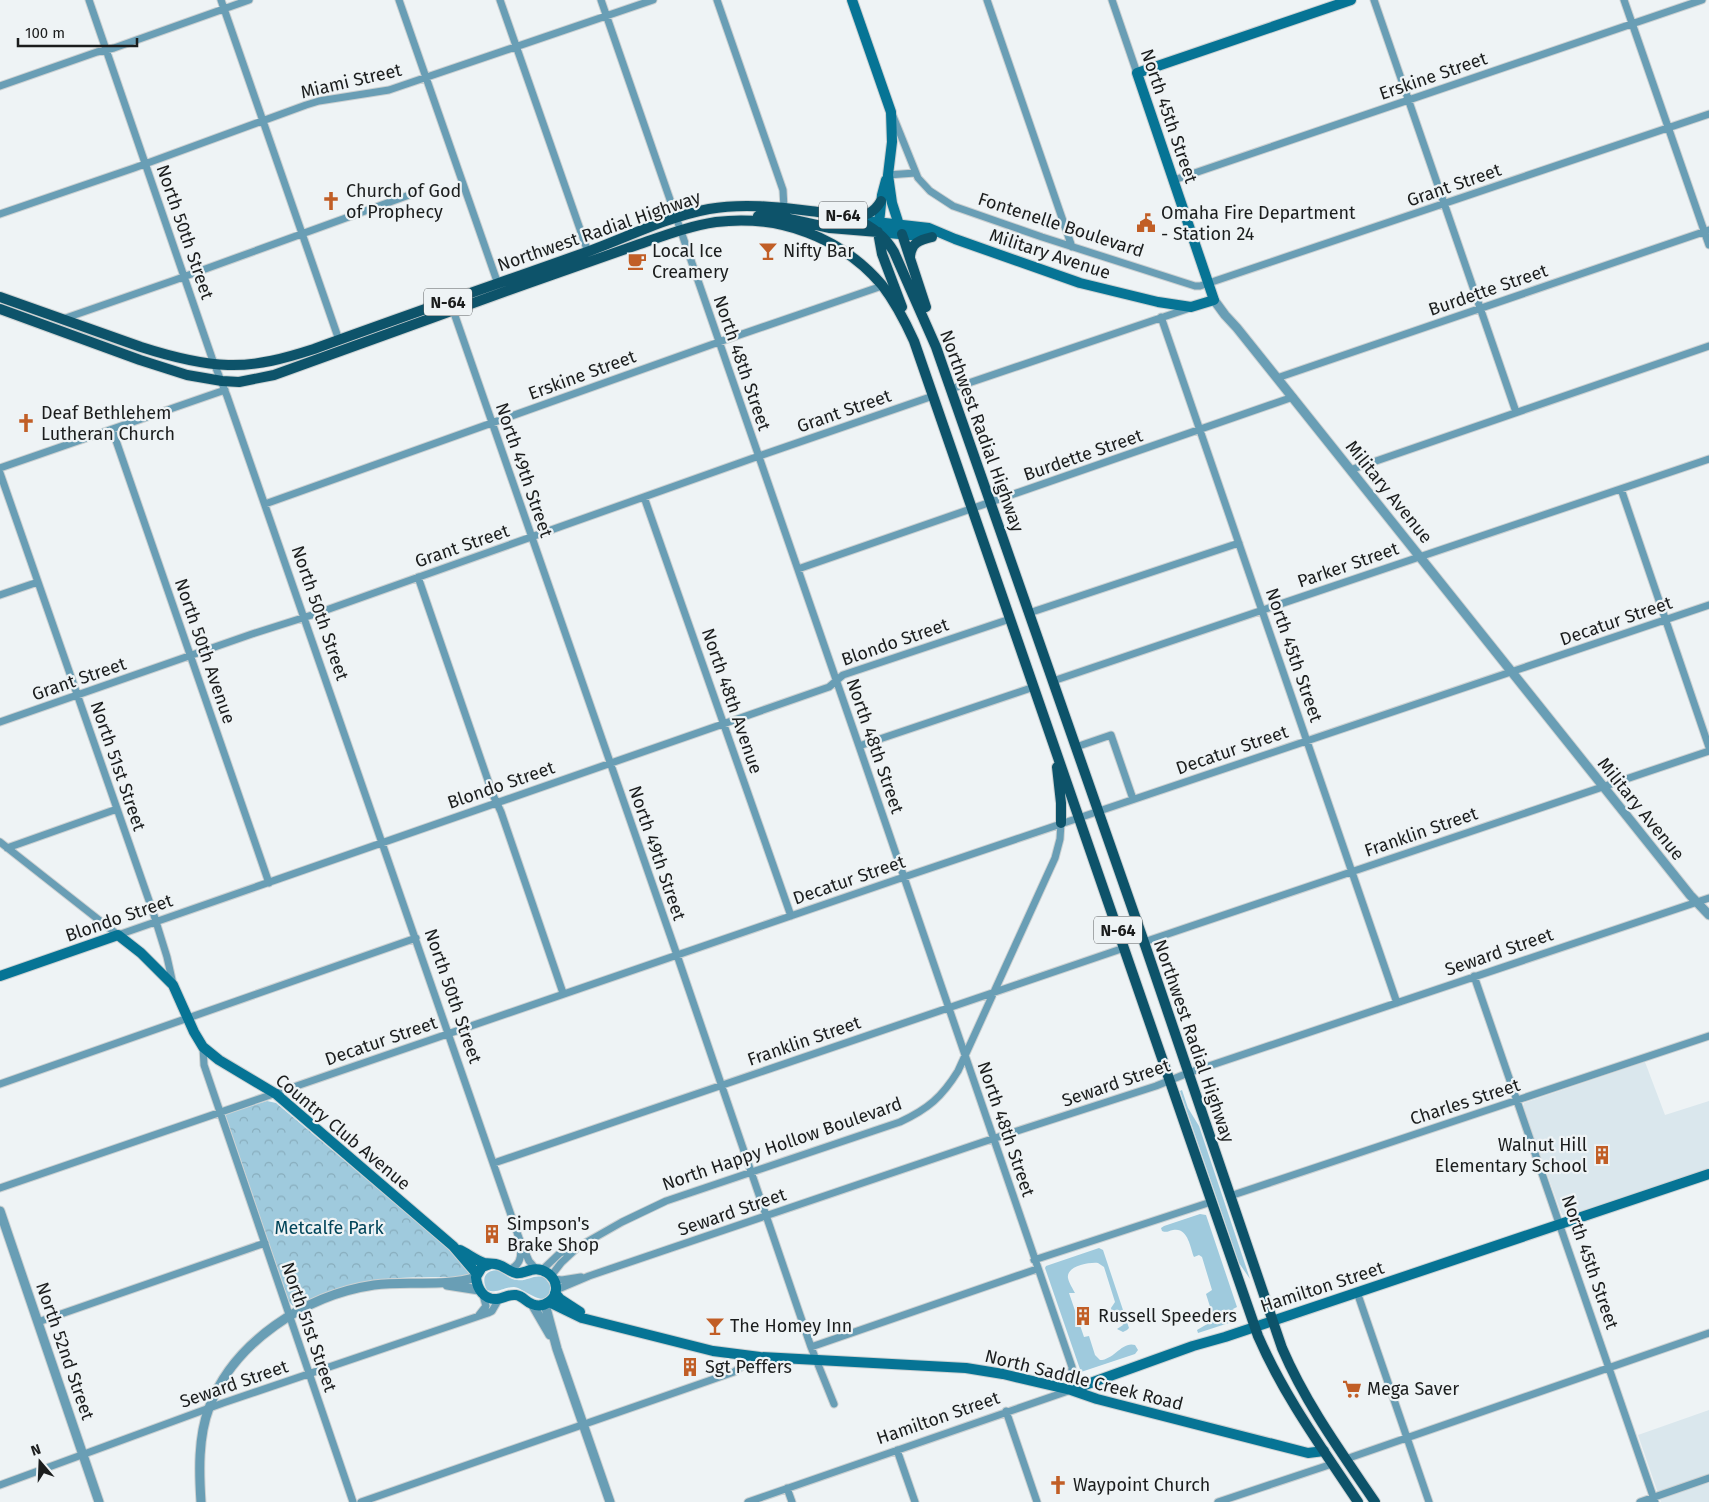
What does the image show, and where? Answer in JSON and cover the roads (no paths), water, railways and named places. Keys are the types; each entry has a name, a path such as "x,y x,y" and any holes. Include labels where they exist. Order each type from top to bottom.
{"main road":[{"name":"Fontenelle Boulevard","path":"852,0 891,112 892,142 888,175"},
{"path":"1137,73 1351,0"},
{"name":"North 45th Street","path":"1137,73 1214,300"},
{"path":"888,175 881,201 879,228 882,254 914,341"},
{"path":"888,175 891,196 900,230 926,307 936,347"},
{"path":"845,215 859,216 869,214 881,201"},
{"name":"Northwest Radial Highway","path":"0,296 141,347 189,360 228,365 267,362 339,340 696,212 727,207 762,206 845,215 879,228 900,263 952,389 1144,942 1272,1320 1291,1369 1346,1459 1375,1502"},
{"path":"733,221 767,215 830,228 879,228"},
{"name":"Northwest Radial Highway","path":"0,309 166,369 224,386 274,375 680,230 700,225 751,220 780,224 808,232 849,254 882,286 898,310 914,341 1254,1326 1276,1375 1358,1502"},
{"name":"Military Avenue","path":"879,228 955,239"},
{"name":"Military Avenue","path":"900,230 929,228 955,239 1080,282 1158,302 1191,308 1214,300"},
{"path":"910,258 910,252 914,245 921,240 932,237"},
{"path":"1054,744 1061,803 1061,823"},
{"name":"Blondo Street","path":"0,976 118,935"},
{"name":"Country Club Avenue","path":"118,935 147,959 173,985 203,1047 219,1060 276,1094 452,1246 476,1276"},
{"name":"Hamilton Street","path":"1071,1390 1175,1352 1709,1174"},
{"name":"Country Club Avenue","path":"452,1246 482,1262 496,1264 515,1273 538,1270"},
{"path":"490,1264 482,1267 476,1276 481,1292 492,1299 508,1295 519,1295 532,1304 537,1305 548,1303 556,1291 552,1277 538,1270"},
{"name":"North Saddle Creek Road","path":"556,1291 566,1303 597,1321"},
{"name":"North Saddle Creek Road","path":"548,1303 576,1316 713,1351 750,1356 966,1368 1002,1374 1071,1390 1308,1453 1324,1451"}],"street":[{"name":"North 50th Street","path":"89,0 519,1238 529,1260 538,1270"},
{"path":"222,0 339,340"},
{"path":"0,86 249,0"},
{"path":"399,0 498,284"},
{"path":"500,0 588,252"},
{"name":"North 48th Street","path":"601,0 1072,1367 1071,1390"},
{"name":"Miami Street","path":"0,214 319,101 377,92 653,0"},
{"path":"717,0 783,190 784,208"},
{"path":"987,0 1072,247"},
{"name":"North 45th Street","path":"1112,0 1137,73"},
{"path":"1374,0 1516,412"},
{"path":"1624,0 1707,230 1709,244"},
{"name":"Erskine Street","path":"1174,180 1702,0"},
{"name":"Fontenelle Boulevard","path":"891,112 920,182 953,206 1072,247 1195,286 1208,284"},
{"name":"Grant Street","path":"1208,284 1709,114"},
{"path":"888,175 915,173"},
{"path":"63,319 412,194"},
{"name":"Burdette Street","path":"1277,378 1707,230"},
{"name":"Erskine Street","path":"265,504 719,342 882,286"},
{"name":"Military Avenue","path":"1214,300 1696,902 1709,915"},
{"path":"952,389 1191,308"},
{"name":"North 49th Street","path":"453,310 811,1347 834,1404"},
{"name":"North 45th Street","path":"1161,317 1397,1003"},
{"path":"1350,470 1709,346"},
{"path":"0,468 112,429 224,386"},
{"name":"Grant Street","path":"0,722 933,396"},
{"name":"Burdette Street","path":"798,569 1292,397"},
{"name":"North 50th Avenue","path":"112,429 269,883"},
{"name":"Parker Street","path":"1053,681 1709,459"},
{"name":"North 51st Street","path":"0,473 156,922 167,957 173,985"},
{"path":"1621,489 1667,619 1709,747"},
{"name":"North 48th Avenue","path":"644,497 791,916"},
{"path":"1029,613 1239,543"},
{"path":"418,577 563,994"},
{"path":"0,595 38,582"},
{"name":"Decatur Street","path":"0,1188 1061,823 1709,605"},
{"name":"Blondo Street","path":"118,935 829,688 843,675 1010,619"},
{"path":"859,746 1034,688"},
{"path":"1076,747 1110,735 1132,799"},
{"name":"Franklin Street","path":"1144,942 1709,751"},
{"path":"7,848 117,809"},
{"name":"North Happy Hollow Boulevard","path":"538,1270 560,1253 578,1247 650,1208 683,1194 900,1122 930,1105 944,1092 965,1055 1055,858 1060,839 1061,823"},
{"name":"Country Club Avenue","path":"0,842 118,935"},
{"name":"Seward Street","path":"556,1291 589,1276 1709,898"},
{"path":"0,1084 416,938"},
{"name":"Franklin Street","path":"494,1163 1124,948"},
{"name":"North 45th Street","path":"1474,976 1654,1500"},
{"name":"Charles Street","path":"1230,1196 1709,1036"},
{"name":"North 51st Street","path":"203,1047 204,1065 353,1502"},
{"path":"1034,1260 1211,1202"},
{"name":"North 52nd Street","path":"0,1211 99,1502"},
{"name":"North 50th Street","path":"508,1270 515,1267 520,1261 519,1238"},
{"path":"38,1322 265,1243"},
{"name":"North Happy Hollow Boulevard","path":"552,1277 561,1263 578,1247"},
{"path":"811,1347 1037,1269"},
{"path":"201,1502 200,1464 208,1409 219,1385 239,1357 262,1336 290,1317 328,1298 363,1287 386,1283 432,1283 476,1276"},
{"name":"Seward Street","path":"552,1277 562,1280 589,1276"},
{"path":"432,1283 481,1292 486,1306 479,1315"},
{"path":"1357,1292 1430,1502"},
{"name":"Seward Street","path":"0,1485 83,1455 94,1449 479,1315 492,1310 499,1298"},
{"path":"548,1303 546,1308 557,1349 610,1502"},
{"path":"532,1304 557,1349"},
{"path":"1346,1459 1709,1333"},
{"path":"361,1502 734,1372 750,1356"},
{"name":"Hamilton Street","path":"748,1502 1071,1390"},
{"path":"1006,1411 1037,1502"},
{"path":"897,1450 914,1502"},
{"path":"1218,1502 1332,1464"},
{"path":"1640,1502 1654,1500 1709,1478"},
{"path":"787,1488 792,1502"}],"place":[{"name":"Church of God of Prophecy","path":"331,201"},
{"name":"Omaha Fire Department - Station 24","path":"1146,223"},
{"name":"Nifty Bar","path":"768,251"},
{"name":"Local Ice Creamery","path":"637,261"},
{"name":"Deaf Bethlehem Lutheran Church","path":"26,423"},
{"name":"Walnut Hill Elementary School","path":"1602,1155"},
{"name":"Simpson's Brake Shop","path":"492,1234"},
{"name":"Russell Speeders","path":"1083,1316"},
{"name":"The Homey Inn","path":"715,1326"},
{"name":"Sgt Peffers","path":"690,1367"},
{"name":"Mega Saver","path":"1352,1389"},
{"name":"Waypoint Church","path":"1058,1485"}],"park label":[{"name":"Metcalfe Park","path":"329,1228"}]}
